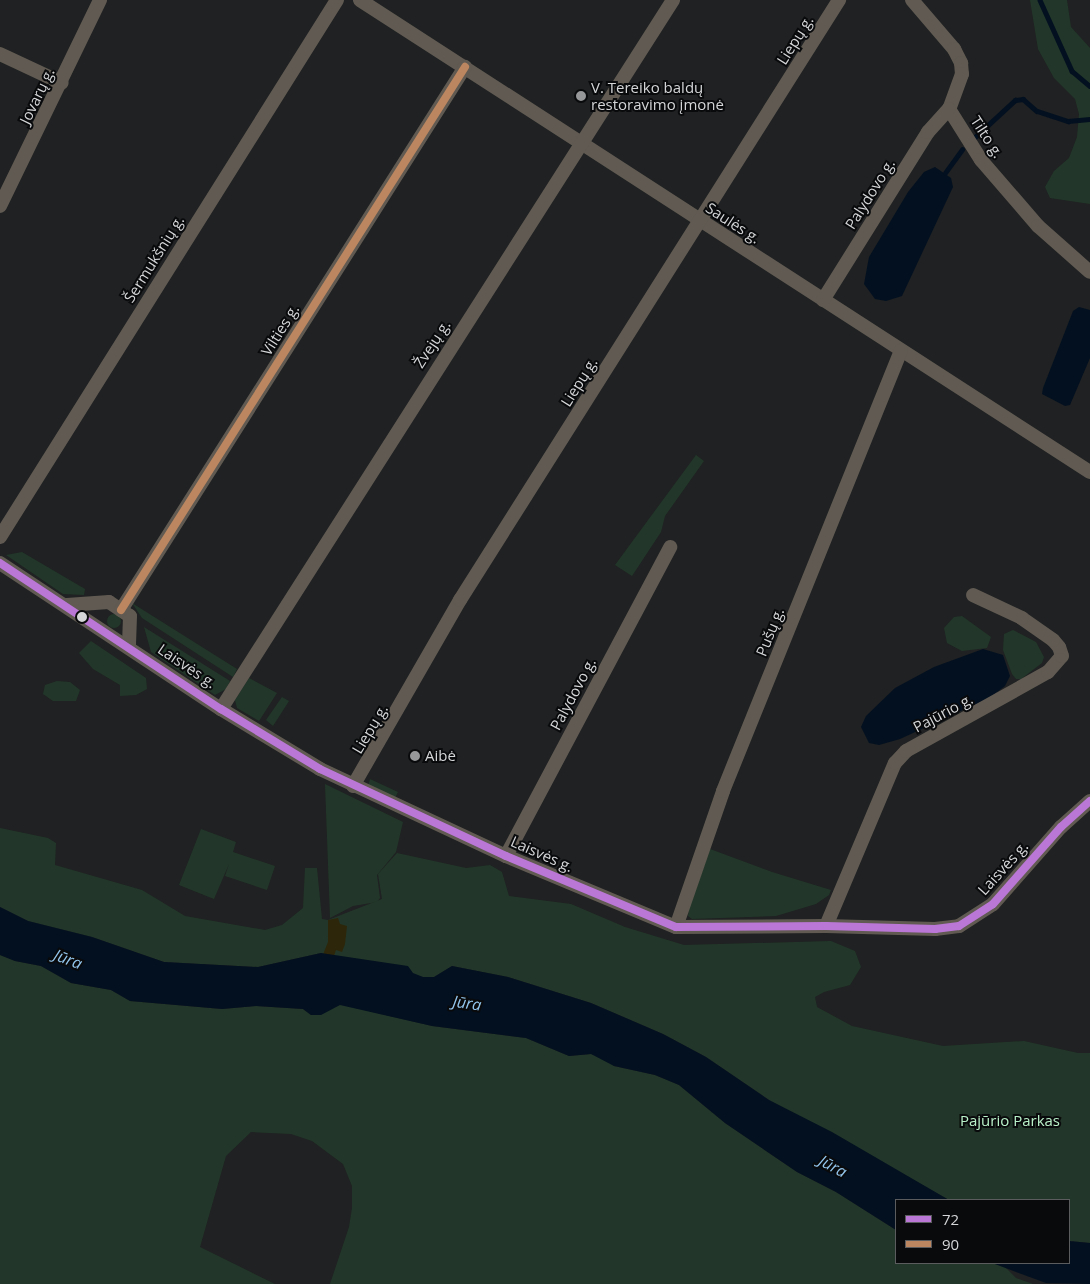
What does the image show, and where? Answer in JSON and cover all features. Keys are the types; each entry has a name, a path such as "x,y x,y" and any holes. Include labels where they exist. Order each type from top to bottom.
{"street":[{"name":"Jovarų g.","path":"0,206 62,83 100,0"},
{"name":"Šermukšnių g.","path":"0,537 338,0"},
{"name":"Saulės g.","path":"360,0 1090,472"},
{"name":"Žvejų g.","path":"221,709 580,142 673,0"},
{"name":"Liepų g.","path":"353,786 460,600 840,0"},
{"name":"Tilto g.","path":"912,0 954,49 961,63 958,86 949,109 1004,189 1038,226 1090,272"},
{"path":"0,54 62,83"},
{"name":"Vilties g.","path":"121,610 465,67"},
{"name":"Palydovo g.","path":"823,300 928,132 949,109"},
{"name":"Pušų g.","path":"676,927 724,791 902,351"},
{"name":"Palydovo g.","path":"506,856 670,547"},
{"name":"Laisvės g.","path":"0,563 221,709 353,786 506,856 676,927 826,926 935,929 969,921 993,904 1061,827 1090,801"},
{"name":"Pajūrio g.","path":"826,926 895,763 906,751 1048,672 1062,656 1053,640 1022,618 973,595"},
{"path":"67,606 109,602 130,616 129,647"}],"green space":[{"path":"1030,0 1067,0 1071,27 1090,48 1090,204 1050,198 1045,187 1054,171 1069,158 1077,137 1079,114 1075,99 1054,78 1038,49"},
{"path":"696,455 704,461 665,516 661,532 632,576 615,565"},
{"path":"22,552 85,589 84,595 63,594 6,555"},
{"path":"132,603 237,669 233,677 142,618"},
{"path":"111,614 117,614 121,621 117,628 111,628 107,624 107,618"},
{"path":"962,616 991,637 987,648 962,651 947,643 944,628 954,617"},
{"path":"144,627 230,681 226,689 215,695 151,652"},
{"path":"1013,630 1036,642 1044,657 1042,663 1021,679 1016,679 1012,674 1003,650 1004,634"},
{"path":"91,641 146,678 147,689 136,695 120,696 120,685 93,669 79,653"},
{"path":"249,678 277,693 259,721 237,708 235,700"},
{"path":"57,681 70,682 80,690 76,701 53,701 43,694 45,685"},
{"path":"282,697 289,701 273,726 266,720"},
{"path":"370,779 398,792 394,800 368,786"},
{"path":"325,784 403,822 396,852 377,875 380,898 377,902 353,906 330,918"},
{"name":"Pajūrio Parkas","path":"0,828 48,838 56,843 55,865 142,890 185,916 265,930 282,925 303,908 305,868 317,868 322,919 328,920 382,899 378,874 397,853 466,868 490,865 502,872 509,896 571,904 625,927 684,945 831,941 855,951 861,967 850,985 824,992 815,997 817,1007 852,1026 943,1046 1024,1041 1078,1053 1090,1053 1090,1243 1070,1241 1070,1199 947,1199 769,1100 706,1057 663,1034 591,1003 508,977 452,966 434,977 423,977 321,953 258,967 164,962 92,937 28,921 0,907"},
{"path":"201,829 236,842 233,852 275,866 267,890 225,876 229,864 214,899 179,885"},
{"path":"710,849 772,872 831,890 829,895 816,904 776,916 692,919 688,916 689,909"},
{"path":"0,955 15,961 41,966 71,983 111,990 130,1001 222,1009 256,1006 303,1009 311,1015 320,1015 339,1004 432,1026 526,1038 569,1056 591,1054 602,1057 614,1066 655,1075 679,1085 725,1123 797,1172 836,1192 895,1229 895,1264 996,1264 1004,1266 1016,1278 1033,1284 330,1284 349,1227 352,1208 352,1186 343,1164 312,1141 291,1134 251,1132 226,1156 200,1247 275,1284 0,1284"}],"sand":[{"path":"338,918 340,924 347,926 345,944 342,952 336,950 334,956 329,955 325,964 320,962 328,942 328,920"}],"water":[{"path":"935,167 951,178 953,187 902,296 886,301 875,299 864,284 869,257 908,192 924,172"},
{"path":"1079,307 1090,310 1090,358 1070,405 1065,406 1042,394 1073,311"},
{"path":"983,649 1003,655 1010,676 1005,686 989,698 900,739 879,745 869,743 861,727 866,716 895,688 934,667"},
{"name":"Jūra","path":"0,907 28,921 92,937 164,962 258,967 321,953 408,966 413,973 423,977 434,977 452,966 508,977 591,1003 663,1034 706,1057 769,1100 832,1132 947,1199 895,1199 895,1229 836,1192 797,1172 725,1123 679,1085 655,1075 614,1066 591,1054 569,1056 526,1038 432,1026 340,1005 321,1015 311,1015 303,1009 256,1006 222,1009 130,1001 111,990 71,983 41,966 15,961 0,955"},
{"path":"1070,1241 1090,1243 1090,1284 1046,1283 995,1264 1070,1264"}],"waterway":[{"path":"1040,0 1072,71 1090,86"},
{"path":"974,138 1015,100 1023,99 1037,111 1068,121 1090,119"},
{"path":"945,173 962,150"}],"transit line":[{"name":"90","path":"121,610 465,67"},
{"name":"72","path":"0,563 221,709 320,769 506,856 676,927 826,926 935,929 959,926 993,904 1061,827 1090,801"}],"place":[{"name":"V. Tereiko baldų restoravimo įmonė","path":"581,96"},
{"name":"Aibė","path":"415,756"}]}
